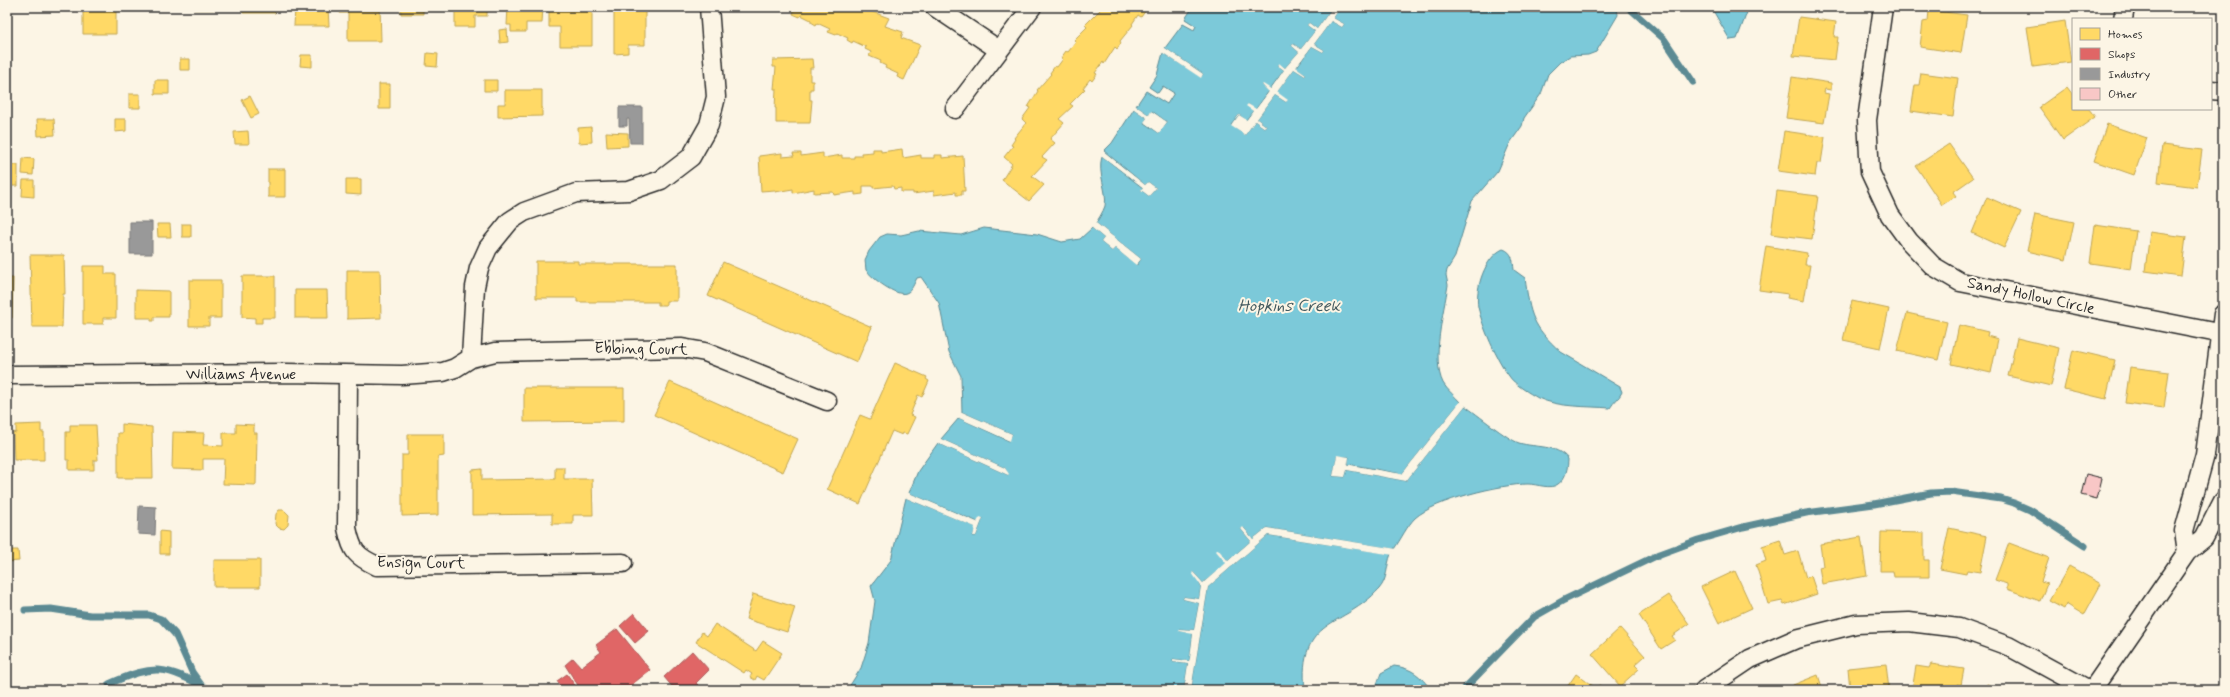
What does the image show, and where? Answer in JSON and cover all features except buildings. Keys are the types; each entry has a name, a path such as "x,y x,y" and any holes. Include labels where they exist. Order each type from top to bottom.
{"street":[{"path":"471,358 475,287 479,268 488,248 510,221 524,212 576,193 629,192 661,180 691,157 709,125 716,97 709,7"},
{"path":"956,109 1032,7"},
{"name":"Sandy Hollow Circle","path":"1884,7 1867,120 1870,172 1890,215 1909,241 1933,266 1960,282 2221,334"},
{"path":"2123,18 2125,7"},
{"path":"943,9 999,50"},
{"path":"2212,90 2223,91"},
{"path":"2187,552 2184,531 2205,455 2223,314"},
{"name":"Ebbing Court","path":"471,358 495,352 516,350 682,348 705,352 827,401"},
{"name":"Williams Avenue","path":"7,375 402,375 442,372 455,368 471,358"},
{"name":"Ensign Court","path":"348,374 347,528 351,547 361,558 377,566 623,563"},
{"path":"1704,690 1750,659 1796,639 1856,624 1909,622 1959,628 2008,646 2090,690 2187,552 2204,538 2223,501"}],"water":[{"name":"Hopkins Creek","path":"1193,7 1324,7 1330,11 1317,29 1309,23 1307,25 1315,31 1301,49 1293,44 1292,46 1299,52 1285,68 1279,64 1277,65 1284,70 1270,89 1262,85 1269,91 1255,110 1248,104 1253,111 1246,120 1239,115 1231,125 1245,135 1255,121 1265,128 1266,126 1257,119 1275,95 1286,102 1287,100 1276,93 1294,69 1305,76 1306,74 1296,68 1312,46 1323,52 1324,50 1314,44 1331,21 1342,27 1344,24 1333,18 1341,7 1617,7 1618,15 1596,52 1588,55 1570,56 1560,62 1548,74 1541,94 1524,118 1522,126 1510,143 1498,171 1472,201 1455,257 1447,270 1446,275 1448,285 1441,321 1438,348 1438,361 1443,383 1460,402 1402,474 1348,464 1349,457 1337,456 1333,476 1345,477 1347,470 1406,481 1465,406 1514,441 1525,445 1545,447 1563,454 1568,459 1565,476 1561,482 1552,487 1528,484 1502,487 1469,494 1437,505 1424,511 1412,521 1394,549 1267,528 1253,539 1244,528 1241,529 1251,541 1228,561 1218,550 1217,551 1227,563 1203,583 1193,572 1201,586 1199,599 1184,597 1183,599 1199,603 1194,630 1179,629 1179,631 1193,633 1189,661 1173,659 1173,662 1188,664 1184,690 847,690 861,668 869,643 875,601 871,586 891,560 906,498 976,527 973,536 976,536 983,518 978,522 909,493 918,471 938,443 1008,475 1005,468 941,439 959,418 1009,441 1012,434 962,412 961,376 949,352 939,303 921,277 917,278 911,289 906,293 891,290 873,278 866,270 865,260 869,251 880,237 887,234 901,235 919,231 961,235 984,228 1037,234 1062,242 1080,239 1092,228 1104,238 1101,242 1112,251 1115,248 1137,265 1141,259 1096,223 1102,213 1106,200 1101,170 1102,156 1143,188 1141,190 1149,196 1156,188 1148,182 1145,185 1104,151 1112,143 1134,109 1147,118 1144,123 1159,133 1167,122 1152,111 1149,115 1136,106 1146,91 1167,104 1174,93 1163,86 1158,93 1149,87 1157,75 1163,53 1201,77 1203,74 1165,48 1183,24 1194,30 1196,26 1185,19"},
{"path":"1711,7 1749,7 1737,39 1730,40"},
{"path":"1503,249 1511,255 1514,270 1525,278 1531,311 1538,327 1544,335 1561,352 1620,387 1622,392 1610,408 1564,405 1546,401 1538,398 1518,385 1511,379 1504,369 1486,333 1477,299 1480,282 1486,266 1497,253"},
{"path":"1268,535 1391,554 1384,581 1379,589 1365,602 1326,627 1316,636 1308,649 1304,666 1305,690 1191,690 1208,587"},
{"path":"1394,666 1406,669 1416,674 1431,690 1375,690 1381,673"}],"pier":[{"path":"1324,7 1335,7 1248,122 1239,118 1234,125 1245,132 1339,7 1341,7 1333,18 1344,24 1342,27 1331,21 1314,44 1324,50 1323,52 1312,46 1296,67 1306,74 1305,76 1294,69 1277,92 1288,100 1286,102 1275,95 1257,119 1266,126 1265,128 1255,121 1245,135 1231,126 1239,115 1247,120 1253,111 1246,106 1248,104 1256,109 1269,92 1262,85 1263,84 1271,89 1284,70 1277,65 1279,63 1285,68 1299,52 1292,46 1293,44 1301,49 1315,31 1307,25 1309,23 1317,29 1330,11"},
{"path":"1165,48 1203,74 1201,78 1163,53 1164,51 1201,74 1164,50"},
{"path":"1136,106 1149,115 1151,111 1167,122 1159,133 1144,122 1147,118 1134,109","holes":["1152,114 1164,122 1159,130 1147,122"]},
{"path":"1103,152 1145,185 1148,182 1156,188 1149,196 1141,190 1143,187 1102,156 1102,154 1111,161 1103,154"},
{"path":"1096,223 1141,259 1136,265 1115,248 1112,251 1101,242 1104,238 1092,228 1093,227 1105,237 1104,242 1112,248 1116,246 1136,262 1138,260 1095,225"},
{"path":"1460,402 1461,403 1403,475 1348,466 1347,459 1338,458 1336,474 1344,475 1347,468 1405,479 1463,405 1465,406 1406,481 1347,470 1345,477 1333,476 1337,455 1349,457 1348,465 1402,474"},
{"path":"962,412 1012,434 1010,441 959,418 960,417 1009,438 1010,435 961,414"},
{"path":"941,439 1005,468 1009,474 1008,475 938,443 939,441 1005,472 940,441"},
{"path":"909,493 977,522 980,517 983,518 976,536 973,536 975,527 906,498 907,496 978,526 979,523 908,495"},
{"path":"1243,527 1253,539 1267,528 1397,549 1394,551 1267,530 1203,585 1192,658 1186,690 1184,690 1188,664 1173,662 1173,659 1189,661 1190,658 1193,634 1178,631 1179,629 1194,630 1199,603 1183,599 1184,597 1199,599 1201,586 1192,573 1193,572 1203,583 1226,563 1216,551 1218,549 1228,561 1251,541 1241,529"},
{"path":"1267,533 1391,552 1393,555 1268,535 1208,587 1191,690 1189,690 1206,586"}],"waterway":[{"path":"1628,7 1664,39 1693,82"},
{"path":"1463,690 1534,617 1564,600 1660,554 1698,540 1743,527 1806,513 1874,504 1931,493 1951,492 2001,499 2014,503 2030,510 2085,546"},
{"path":"25,610 51,609 90,615 149,615 161,619 175,634 192,672 202,686"},
{"path":"109,684 139,673 150,670 160,670 182,676 210,690"}]}
